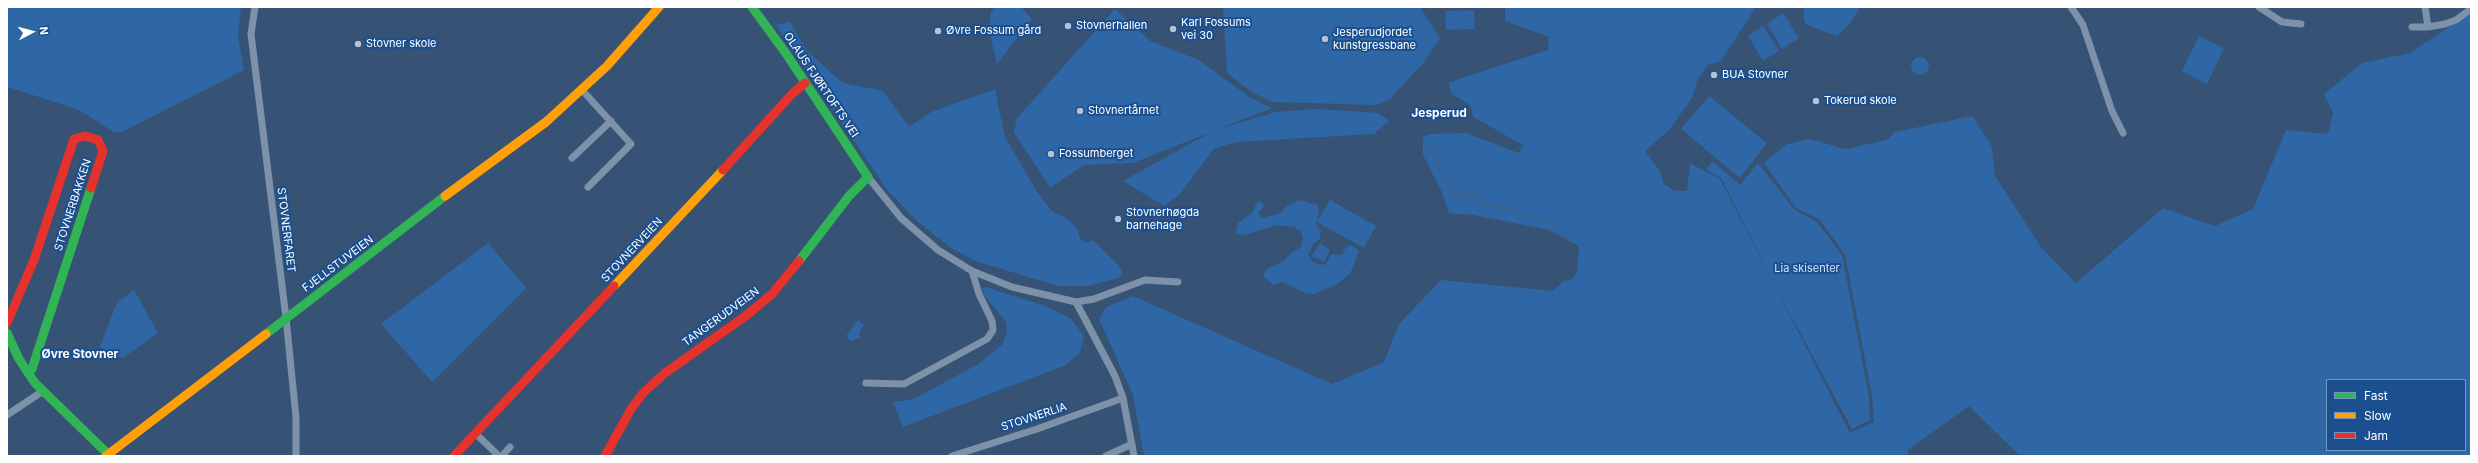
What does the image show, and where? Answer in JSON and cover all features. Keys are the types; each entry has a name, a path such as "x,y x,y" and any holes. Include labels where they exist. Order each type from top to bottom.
{"street":[{"name":"STOVNERFARET","path":"255,7 251,34 286,318 296,417 296,456"},
{"name":"FJELLSTUVEIEN","path":"108,456 482,168 542,126 582,90 632,39 659,7"},
{"name":"OLAUS FJØRTOFTS VEI","path":"752,7 868,177"},
{"path":"2072,7 2083,25 2112,111 2123,133"},
{"path":"2259,7 2282,22 2301,24"},
{"path":"2425,7 2428,27"},
{"path":"2412,27 2428,27 2456,20 2471,9"},
{"name":"STOVNERVEIEN","path":"454,456 476,434 512,393 574,330 792,94 805,83"},
{"path":"582,90 631,144 588,188"},
{"path":"572,158 611,121"},
{"name":"STOVNERBAKKEN","path":"7,322 34,260 74,139 85,136 98,140 104,151 32,368 28,373"},
{"path":"868,177 911,227 938,250 972,271 1012,287 1076,302 1109,293 1145,280 1178,282"},
{"name":"TANGERUDVEIEN","path":"605,456 631,409 644,392 664,373 747,314 772,294 789,275 849,196 868,177"},
{"path":"866,383 904,384 987,339 993,330 992,321 979,294 972,271"},
{"path":"1076,302 1115,376 1123,398 1134,456"},
{"path":"7,333 28,373 43,391 108,456"},
{"path":"7,415 43,391"},
{"name":"STOVNERLIA","path":"952,456 1037,429 1123,398"},
{"path":"476,434 501,456 510,447"},
{"path":"1106,456 1132,444"}],"green space":[{"path":"7,7 241,7 238,37 244,70 122,132 114,132 77,109 7,87"},
{"path":"995,7 1021,7 1032,19 997,64 989,30 991,12"},
{"path":"1223,7 1420,7 1440,38 1425,61 1390,99 1376,105 1273,102 1253,93 1227,73"},
{"path":"1505,7 1756,7 1720,62 1707,65 1697,81 1692,98 1670,129 1645,151 1660,171 1664,184 1675,191 1687,191 1690,163 1720,179 1850,433 1874,422 1872,396 1845,255 1820,220 1796,208 1764,163 1787,144 1810,139 1845,149 1887,140 1895,132 1972,116 1992,147 1995,176 2041,247 2076,283 2163,208 2215,226 2253,209 2286,130 2328,134 2333,113 2324,94 2362,63 2410,53 2471,12 2471,456 2020,456 1969,406 1908,450 1908,456 1144,456 1133,395 1099,319 1106,307 1133,296 1332,384 1384,362 1399,324 1441,280 1553,291 1564,281 1571,280 1577,272 1579,246 1549,230 1473,215 1449,213 1442,192 1423,155 1423,137 1430,134 1466,133 1519,153 1523,145 1473,117 1471,106 1452,94 1449,87 1450,82 1548,50 1549,37 1505,21"},
{"path":"1804,7 1860,7 1849,25 1837,36 1809,26 1804,21"},
{"path":"1115,9 1150,41 1199,60 1251,98 1272,108 1216,130 1275,112 1317,109 1379,113 1389,121 1374,134 1236,142 1214,149 1179,195 1164,206 1123,181 1211,132 1133,163 1084,165 1050,188 1014,132 1017,118"},
{"path":"1474,10 1475,29 1446,30 1445,11"},
{"path":"1783,13 1799,38 1782,49 1767,24"},
{"path":"790,22 807,51 843,83 883,91 909,127 931,112 995,89 1005,137 1037,192 1052,211 1066,218 1077,228 1080,239 1087,243 1093,240 1119,266 1123,274 1118,278 1088,286 1058,286 975,261 951,248 918,222 888,191 776,25"},
{"path":"1763,26 1779,51 1763,61 1748,36"},
{"path":"2199,36 2224,48 2207,84 2182,71"},
{"path":"1920,57 1926,60 1929,66 1926,72 1920,75 1914,72 1911,66 1914,60"},
{"path":"1709,96 1767,143 1740,178 1681,129"},
{"name":"Lia skisenter","path":"1712,161 1740,185 1758,163 1793,208 1818,223 1842,255 1869,397 1870,420 1852,429 1777,290 1721,178 1706,170"},
{"path":"1299,200 1317,205 1319,211 1316,224 1321,230 1320,239 1313,244 1308,254 1312,261 1319,265 1326,264 1332,254 1342,255 1346,247 1351,245 1359,251 1350,274 1337,284 1315,294 1307,294 1283,282 1273,285 1263,276 1267,269 1284,261 1290,254 1301,247 1303,237 1300,231 1294,227 1276,225 1245,235 1237,234 1236,231 1238,223 1254,211 1256,203 1261,201 1264,206 1259,213 1262,218 1280,213 1287,206"},
{"path":"1330,200 1376,226 1364,248 1317,222"},
{"path":"488,243 526,288 432,382 381,324"},
{"path":"1320,243 1330,250 1324,262 1312,256"},
{"path":"986,287 1045,306 1070,318 1084,336 1080,352 1066,365 903,427 893,402 914,399 980,363 1003,344 1007,331 1006,322 984,295 982,288"},
{"path":"134,290 158,333 123,358 100,347 117,302"},
{"path":"858,320 864,325 859,332 860,338 851,341 846,336"}],"waterway":[{"path":"1431,145 1441,175 1456,195 1473,196 1483,203 1541,217 1556,226 1562,236 1570,240"}],"traffic: fast":[{"path":"752,7 785,52 868,177 849,196 799,261"},
{"path":"28,373 32,369 91,188"},
{"path":"266,334 445,196"},
{"path":"7,333 19,359 35,383 110,456"}],"traffic: slow":[{"path":"445,196 546,122 607,66 659,7"},
{"path":"614,286 723,170"},
{"path":"106,456 266,334"}],"traffic: jam":[{"path":"723,170 792,94 805,83"},
{"path":"7,323 34,260 74,139 85,136 98,140 103,151 91,188"},
{"path":"605,456 631,409 644,392 665,373 747,315 772,294 799,261"},
{"path":"454,456 614,286"}],"place":[{"name":"Stovnerhallen","path":"1068,26"},
{"name":"Karl Fossums vei 30","path":"1173,29"},
{"name":"Øvre Fossum gård","path":"938,31"},
{"name":"Jesperudjordet kunstgressbane","path":"1325,39"},
{"name":"Stovner skole","path":"358,44"},
{"name":"BUA Stovner","path":"1714,75"},
{"name":"Tokerud skole","path":"1816,101"},
{"name":"Stovnertårnet","path":"1080,111"},
{"name":"Fossumberget","path":"1051,154"},
{"name":"Stovnerhøgda barnehage","path":"1118,219"}],"district":[{"name":"Jesperud","path":"1439,113"},
{"name":"Øvre Stovner","path":"80,354"}]}
